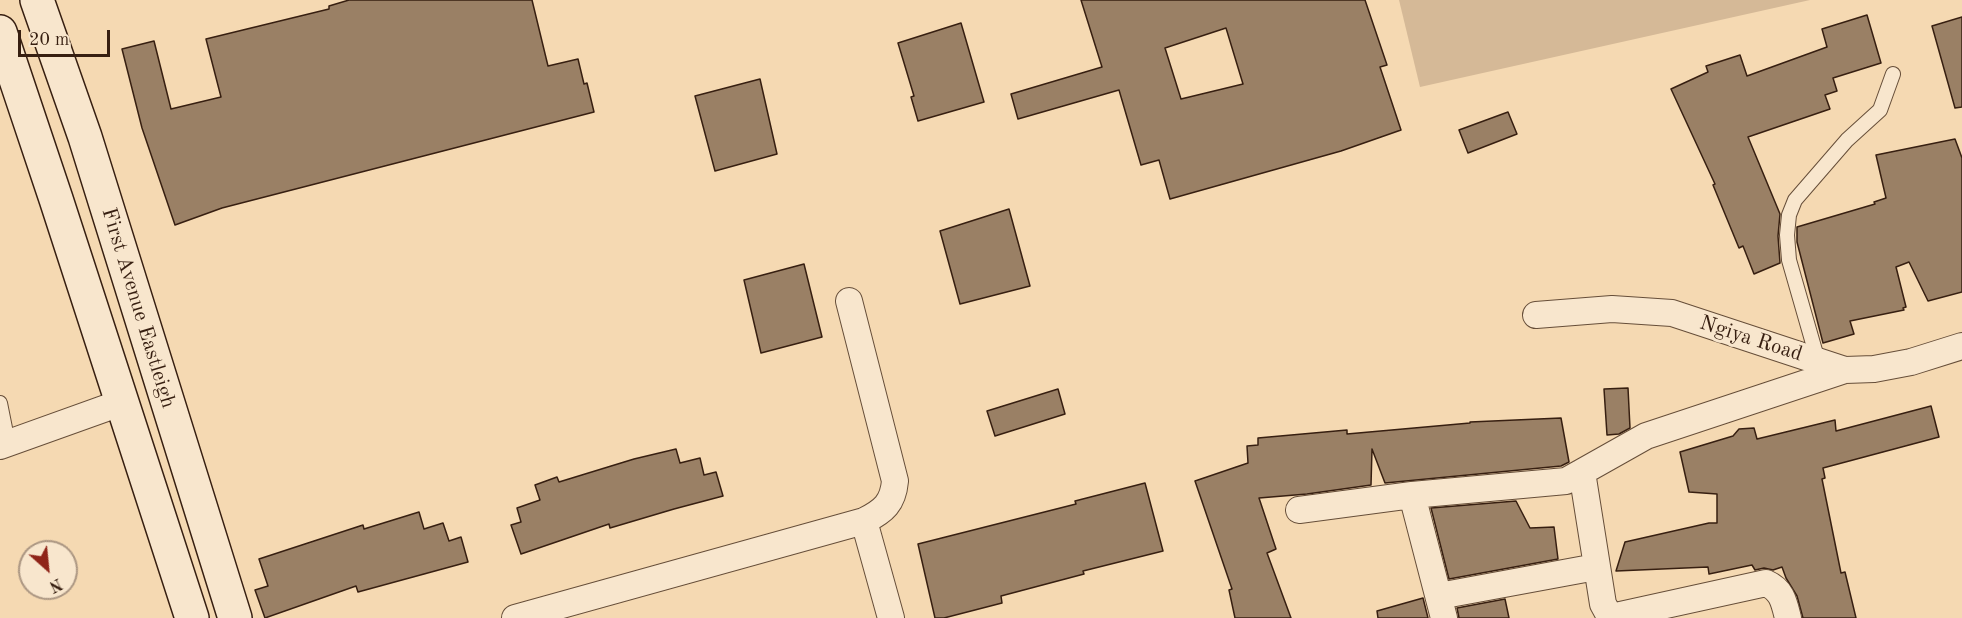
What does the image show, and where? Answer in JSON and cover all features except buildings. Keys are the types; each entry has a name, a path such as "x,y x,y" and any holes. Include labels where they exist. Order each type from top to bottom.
{"main road":[{"name":"First Avenue Eastleigh","path":"37,0 85,136 235,618"},
{"name":"First Avenue Eastleigh","path":"0,32 192,618"}],"street":[{"path":"515,618 554,612 875,516 894,496 895,481 849,301"},
{"name":"Ngiya Road","path":"1536,315 1612,309 1672,313 1845,370 1874,369 1911,362 1962,346"},
{"path":"1299,510 1412,495 1566,480 1647,436 1845,370"},
{"path":"4,444 123,402"},
{"path":"1582,472 1596,567 1603,604 1608,613 1616,616 1766,583 1775,587 1782,595 1788,618"},
{"path":"1412,495 1441,607 1596,567"},
{"path":"864,521 891,618"}],"lane":[{"path":"1818,361 1789,260 1787,235 1789,215 1795,200 1847,140 1880,110 1893,74"},
{"path":"0,403 4,444"}],"shaded area":[{"path":"1399,0 1810,0 1420,87"}]}
